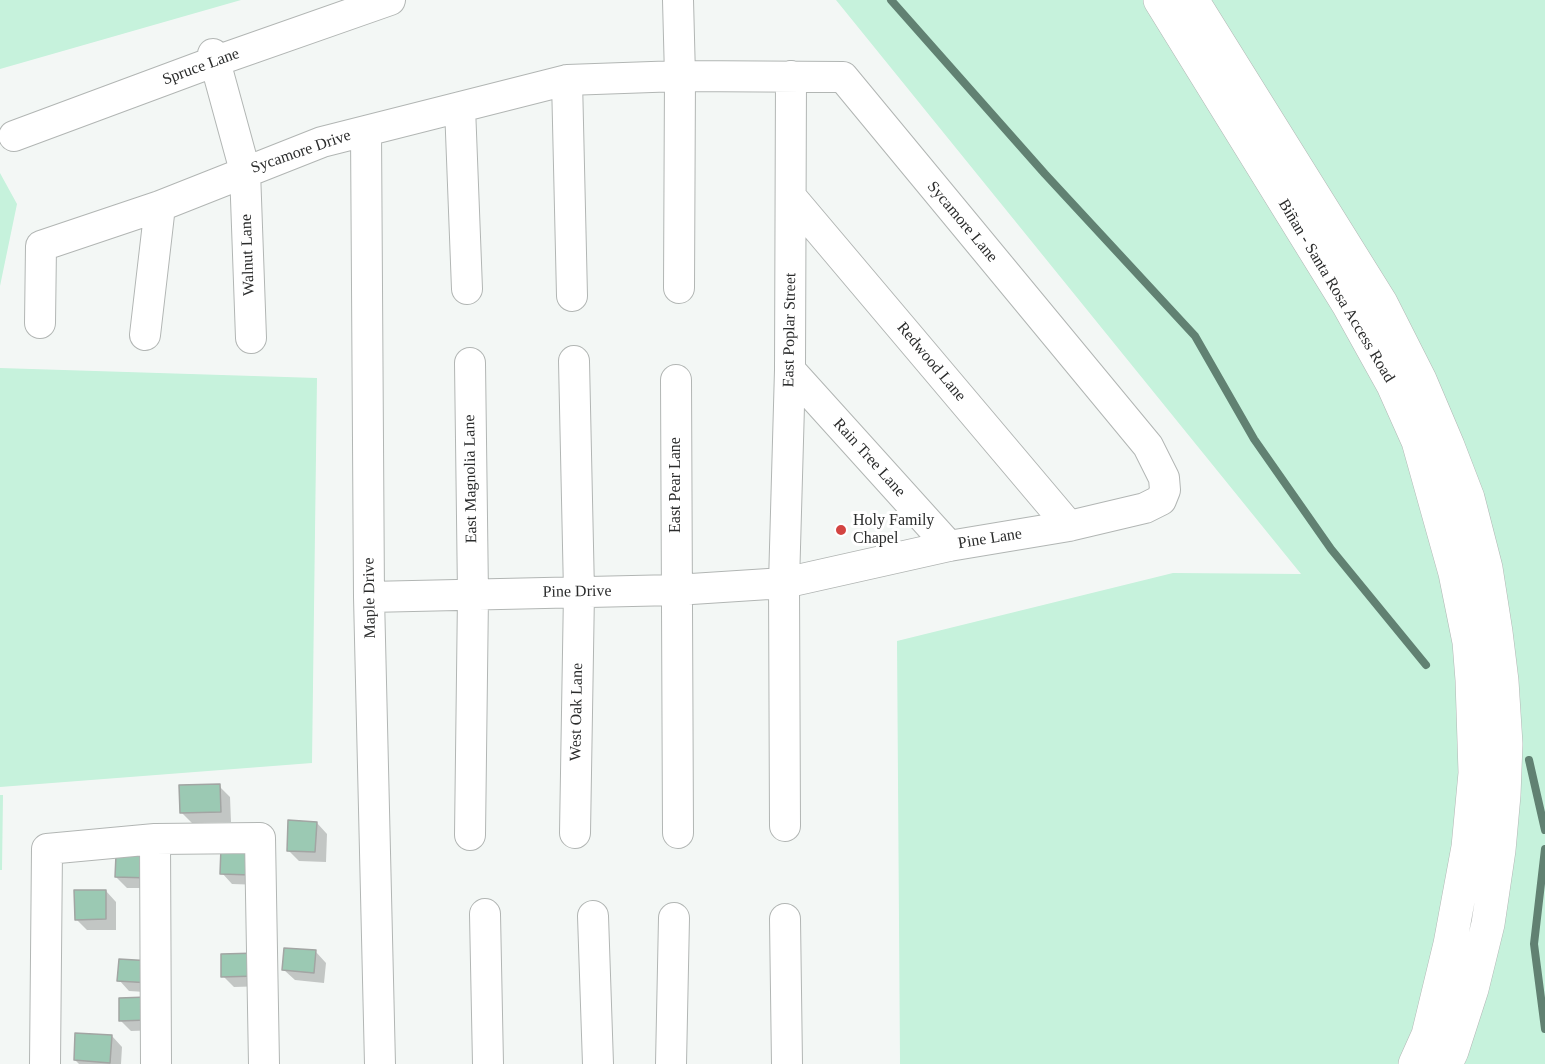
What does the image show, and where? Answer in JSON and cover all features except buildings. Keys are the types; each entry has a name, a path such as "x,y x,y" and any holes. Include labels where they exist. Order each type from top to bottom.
{"main road":[{"name":"Biñan - Santa Rosa Access Road","path":"1175,3 1393,385 1418,441 1455,573 1502,681 1506,744 1499,850 1485,935 1472,989 1446,1064"},
{"name":"Biñan - Santa Rosa Access Road","path":"1416,1064 1428,1035 1450,944 1468,848 1475,773 1472,680 1483,641"}],"street":[{"name":"Spruce Lane","path":"14,136 215,57 390,0"},
{"path":"678,0 679,288"},
{"name":"Walnut Lane","path":"215,57 246,171 251,338"},
{"name":"Sycamore Lane","path":"680,76 843,77 1148,446 1166,484 1161,500"},
{"name":"Sycamore Drive","path":"40,323 41,246 160,206 322,141 567,80 680,76"},
{"name":"East Poplar Street","path":"785,826 784,583 790,370 791,76"},
{"path":"567,80 572,296"},
{"path":"460,107 467,289"},
{"name":"Maple Drive","path":"366,131 369,597 380,1064"},
{"name":"Redwood Lane","path":"792,198 1070,526"},
{"path":"145,334 160,206"},
{"name":"West Oak Lane","path":"574,361 579,592 575,833"},
{"name":"East Magnolia Lane","path":"470,363 473,595 470,835"},
{"name":"Rain Tree Lane","path":"790,370 949,546"},
{"name":"East Pear Lane","path":"675,380 678,833"},
{"name":"Pine Lane","path":"784,583 949,546 1070,526 1145,508 1161,500"},
{"name":"Pine Drive","path":"369,597 676,590 784,583"},
{"path":"45,1064 47,849 155,839 260,838 264,1064"},
{"path":"155,839 156,1064"},
{"path":"484,914 488,1064"},
{"path":"593,916 598,1064"},
{"path":"671,1064 674,918"},
{"path":"785,919 787,1064"}],"green space":[{"path":"0,0 241,0 0,69"},
{"path":"836,0 1545,0 1545,1064 900,1064 897,641 1173,573 1301,574"},
{"path":"0,173 17,204 0,286"},
{"path":"0,368 317,378 312,763 0,787"},
{"path":"0,795 3,795 2,870 0,870"}],"waterway":[{"path":"891,0 1045,174 1195,336 1254,439 1331,549 1426,665"},
{"path":"1529,760 1545,830"},
{"path":"1545,849 1534,944 1545,1029"}],"place":[{"name":"Holy Family Chapel","path":"841,530"}]}
